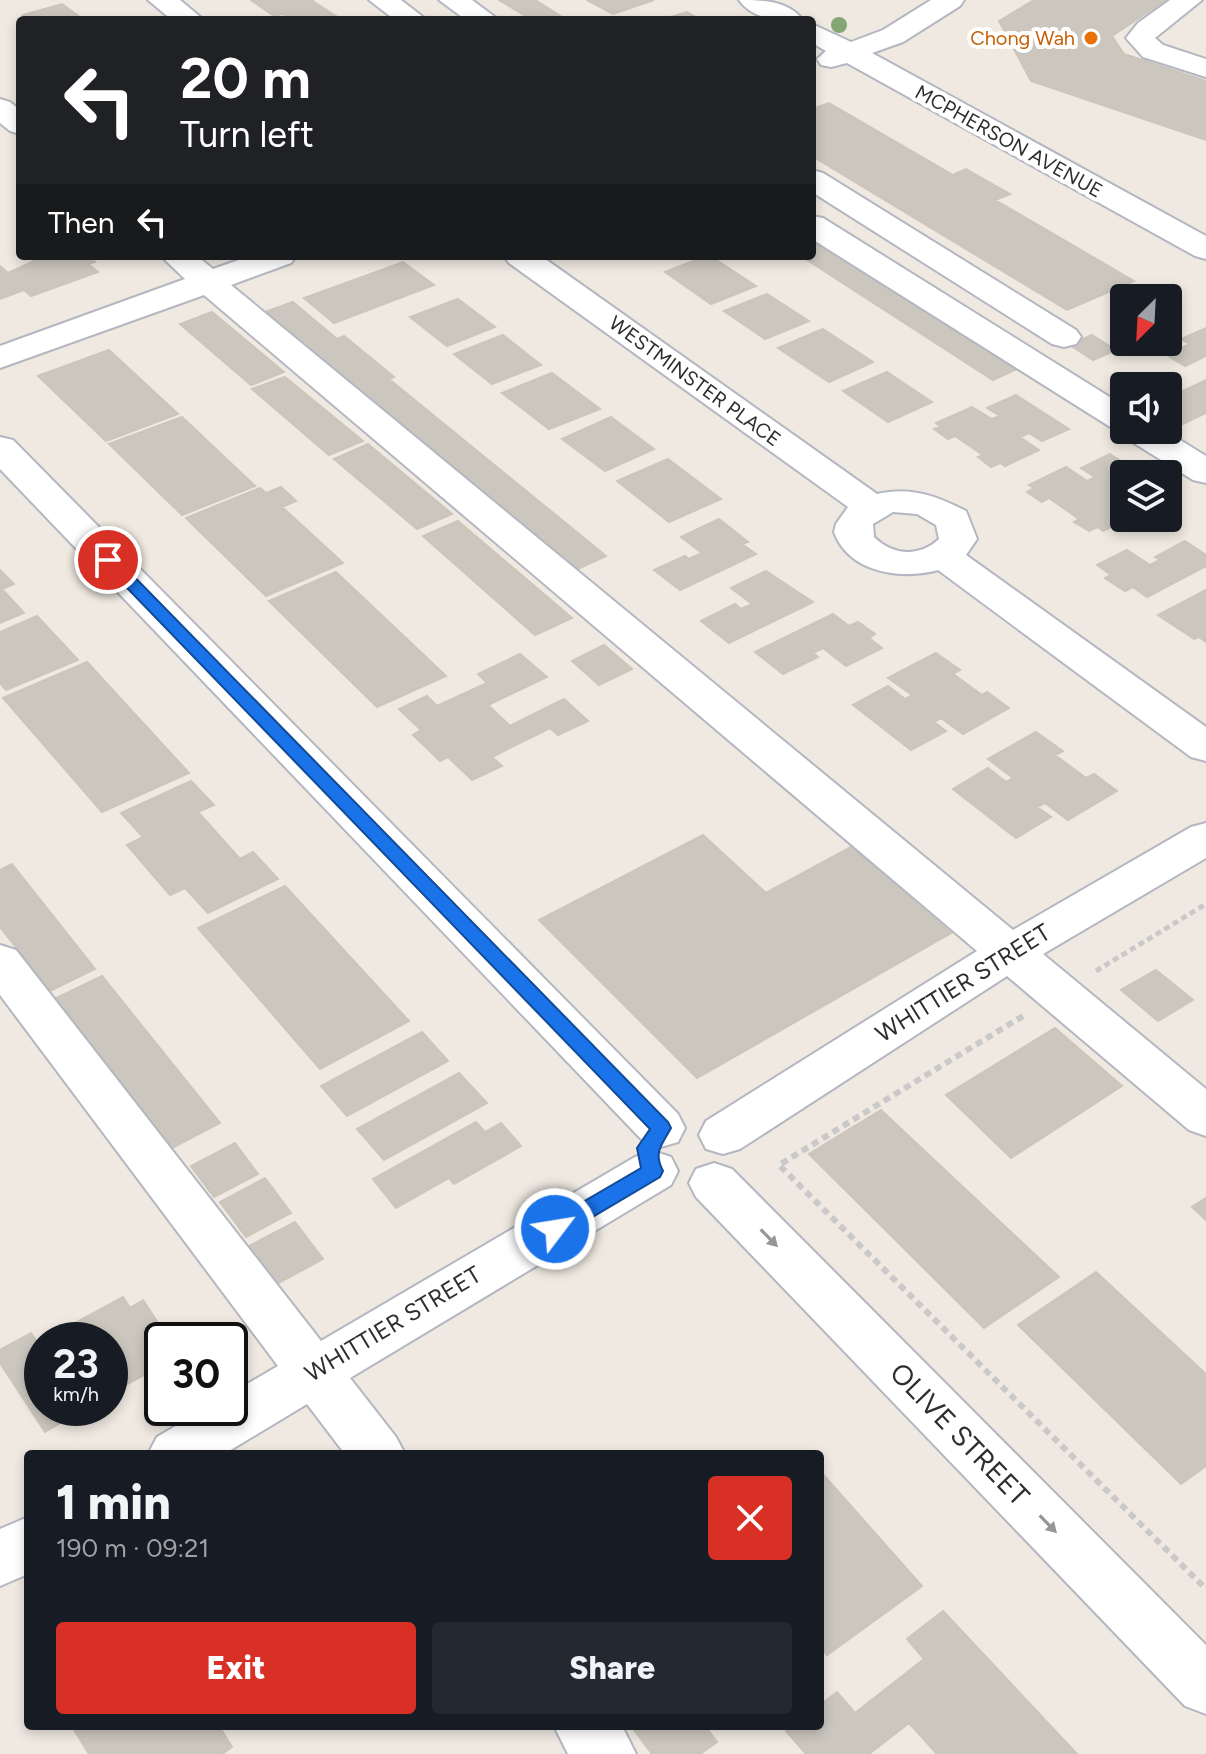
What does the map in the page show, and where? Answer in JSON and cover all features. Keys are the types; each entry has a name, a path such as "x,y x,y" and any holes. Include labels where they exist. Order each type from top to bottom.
{"street":[{"path":"162,0 184,16"},
{"path":"383,0 407,16"},
{"path":"453,0 479,16"},
{"path":"753,0 782,16"},
{"path":"816,65 893,36 950,0"},
{"path":"1188,0 1140,38 1153,51 1206,68"},
{"name":"MCPHERSON AVENUE","path":"816,34 1206,249"},
{"path":"0,108 16,122"},
{"path":"816,182 1064,337"},
{"path":"816,228 1110,412"},
{"path":"182,260 1206,1117"},
{"path":"0,358 269,260"},
{"name":"WESTMINSTER PLACE","path":"526,260 870,506"},
{"path":"1161,444 1206,472"},
{"path":"0,448 657,1150 675,1186 690,1188 718,1159 695,1122 673,1123 657,1150"},
{"path":"909,501 940,510 953,519 958,528 958,539 953,549 943,556 911,563 894,562 864,549 853,529 861,512 870,506 909,501"},
{"path":"943,556 1206,747"},
{"name":"WHITTIER STREET","path":"718,1159 1009,953 1206,838"},
{"path":"0,962 374,1450"},
{"name":"WHITTIER STREET","path":"183,1450 313,1372 657,1150"},
{"name":"OLIVE STREET","path":"718,1159 1206,1686"},
{"path":"0,1560 24,1545"},
{"path":"587,1730 606,1754"}],"path":[{"path":"1206,904 779,1165 1206,1589"}],"building":[{"path":"251,0 311,0 336,16 283,14 274,16"},
{"path":"499,0 535,0 561,16 525,16"},
{"path":"587,0 654,0 613,14"},
{"path":"1034,0 1166,0 1112,36 1124,54 1206,81 1206,140 1031,81 999,21"},
{"path":"62,4 78,16 24,16"},
{"path":"829,103 953,175 966,169 1010,194 995,200 1134,281 1110,284 1110,291 1067,310 816,158 816,108"},
{"path":"816,237 1021,367 993,380 807,260 816,260"},
{"path":"36,260 93,260 95,262 88,264 98,272 31,296 24,290 0,299 0,266 8,273"},
{"path":"696,260 716,260 756,286 711,304 665,272"},
{"path":"403,262 434,285 334,323 304,298"},
{"path":"767,294 809,321 765,339 724,311"},
{"path":"458,299 495,327 447,346 410,317"},
{"path":"293,302 337,339 344,336 394,377 389,379 606,556 571,572 262,313"},
{"path":"212,312 284,372 251,385 180,324"},
{"path":"1206,328 1206,356 1185,366 1169,356 1182,356 1182,348 1190,344 1182,339"},
{"path":"823,329 873,362 829,382 778,348"},
{"path":"503,335 541,365 492,384 454,354"},
{"path":"1092,335 1110,346 1110,353 1093,360 1070,345"},
{"path":"109,350 178,414 106,441 38,376"},
{"path":"887,372 932,402 888,422 843,391"},
{"path":"552,373 600,409 549,429 502,393"},
{"path":"285,377 363,441 329,455 252,389"},
{"path":"1206,380 1206,413 1182,424 1182,391"},
{"path":"1016,395 1069,429 1042,441 1029,433 1020,437 1039,450 1005,466 1000,463 991,467 978,457 983,455 955,436 948,439 934,429 941,427 936,423 972,407 992,419 1000,416 987,408"},
{"path":"182,417 255,486 182,515 109,444"},
{"path":"611,417 654,449 605,471 562,439"},
{"path":"368,444 452,514 417,529 334,459"},
{"path":"1110,454 1119,460 1110,460 1110,527 1103,531 1098,527 1089,531 1074,522 1079,519 1049,498 1042,502 1027,492 1034,488 1029,485 1066,467 1087,481 1095,477 1081,468"},
{"path":"668,459 721,499 669,522 617,481"},
{"path":"281,487 296,501 282,507 343,563 266,596 186,518 260,488 266,493"},
{"path":"719,519 748,542 742,544 756,554 680,590 654,570 685,556 689,559 702,553 681,537"},
{"path":"458,521 572,618 535,635 423,536"},
{"path":"1185,541 1206,555 1206,566 1147,597 1133,587 1125,591 1105,578 1111,575 1097,565 1127,550 1150,565 1160,560 1155,557"},
{"path":"0,570 14,584 2,589 24,613 0,623"},
{"path":"766,571 813,602 729,643 701,621 735,604 741,609 752,604 731,588"},
{"path":"336,572 446,676 377,707 269,601"},
{"path":"1206,590 1206,642 1199,637 1194,639 1158,615"},
{"path":"833,614 849,626 858,622 875,634 869,638 882,648 846,666 823,648 813,653 818,657 783,674 755,652"},
{"path":"37,616 78,660 6,690 0,683 0,632"},
{"path":"604,645 632,669 599,685 572,661"},
{"path":"936,653 960,670 953,674 982,695 987,692 1009,708 963,734 941,718 934,722 946,731 911,750 853,705 888,686 905,699 912,695 888,678"},
{"path":"520,654 547,677 488,705 510,726 564,699 588,721 558,735 550,728 492,757 502,766 472,780 448,757 440,761 413,735 421,730 399,709 427,696 437,706 487,683 478,674"},
{"path":"87,662 189,773 102,812 3,698"},
{"path":"1036,732 1063,751 1055,755 1086,778 1094,774 1117,791 1068,820 1045,803 1037,807 1051,817 1016,838 953,789 988,768 1006,782 1013,778 988,759"},
{"path":"191,781 214,805 198,812 240,859 253,852 278,879 208,913 185,888 170,895 127,845 143,837 121,813"},
{"path":"703,835 766,893 851,847 951,933 697,1078 539,920"},
{"path":"12,864 95,969 50,991 0,927 0,870"},
{"path":"285,886 409,1021 320,1069 198,928"},
{"path":"1156,970 1193,1000 1158,1021 1121,990"},
{"path":"102,976 220,1123 172,1148 56,998"},
{"path":"1055,1028 1122,1086 1011,1158 946,1095"},
{"path":"422,1032 448,1061 347,1116 321,1086"},
{"path":"459,1073 487,1103 384,1160 357,1129"},
{"path":"881,1110 1059,1277 984,1328 809,1154"},
{"path":"476,1122 485,1132 501,1123 521,1146 454,1184 449,1178 396,1208 373,1179"},
{"path":"235,1143 258,1174 214,1197 191,1166"},
{"path":"265,1178 291,1213 246,1237 220,1202"},
{"path":"1206,1198 1206,1220 1192,1207"},
{"path":"295,1222 323,1259 273,1286 245,1248"},
{"path":"1096,1272 1206,1374 1206,1466 1181,1484 1018,1325"},
{"path":"123,1297 130,1308 143,1300 157,1322 144,1322 144,1375 128,1384 128,1322 77,1322"},
{"path":"24,1337 24,1400 0,1363 0,1350"},
{"path":"41,1426 55,1426 45,1432"},
{"path":"824,1476 922,1586 827,1655 824,1651"},
{"path":"943,1611 1077,1754 937,1754 909,1723 869,1754 806,1754 786,1731 824,1730 824,1702 837,1692 855,1713 924,1659 907,1639"},
{"path":"74,1730 221,1730 232,1747 222,1754 89,1754"},
{"path":"634,1730 708,1730 717,1742 700,1754 652,1754"}],"place":[{"name":"Chong Wah","path":"1091,38"}],"route":[{"path":"108,560 661,1128 647,1148 647,1160 653,1171 555,1229"}]}
